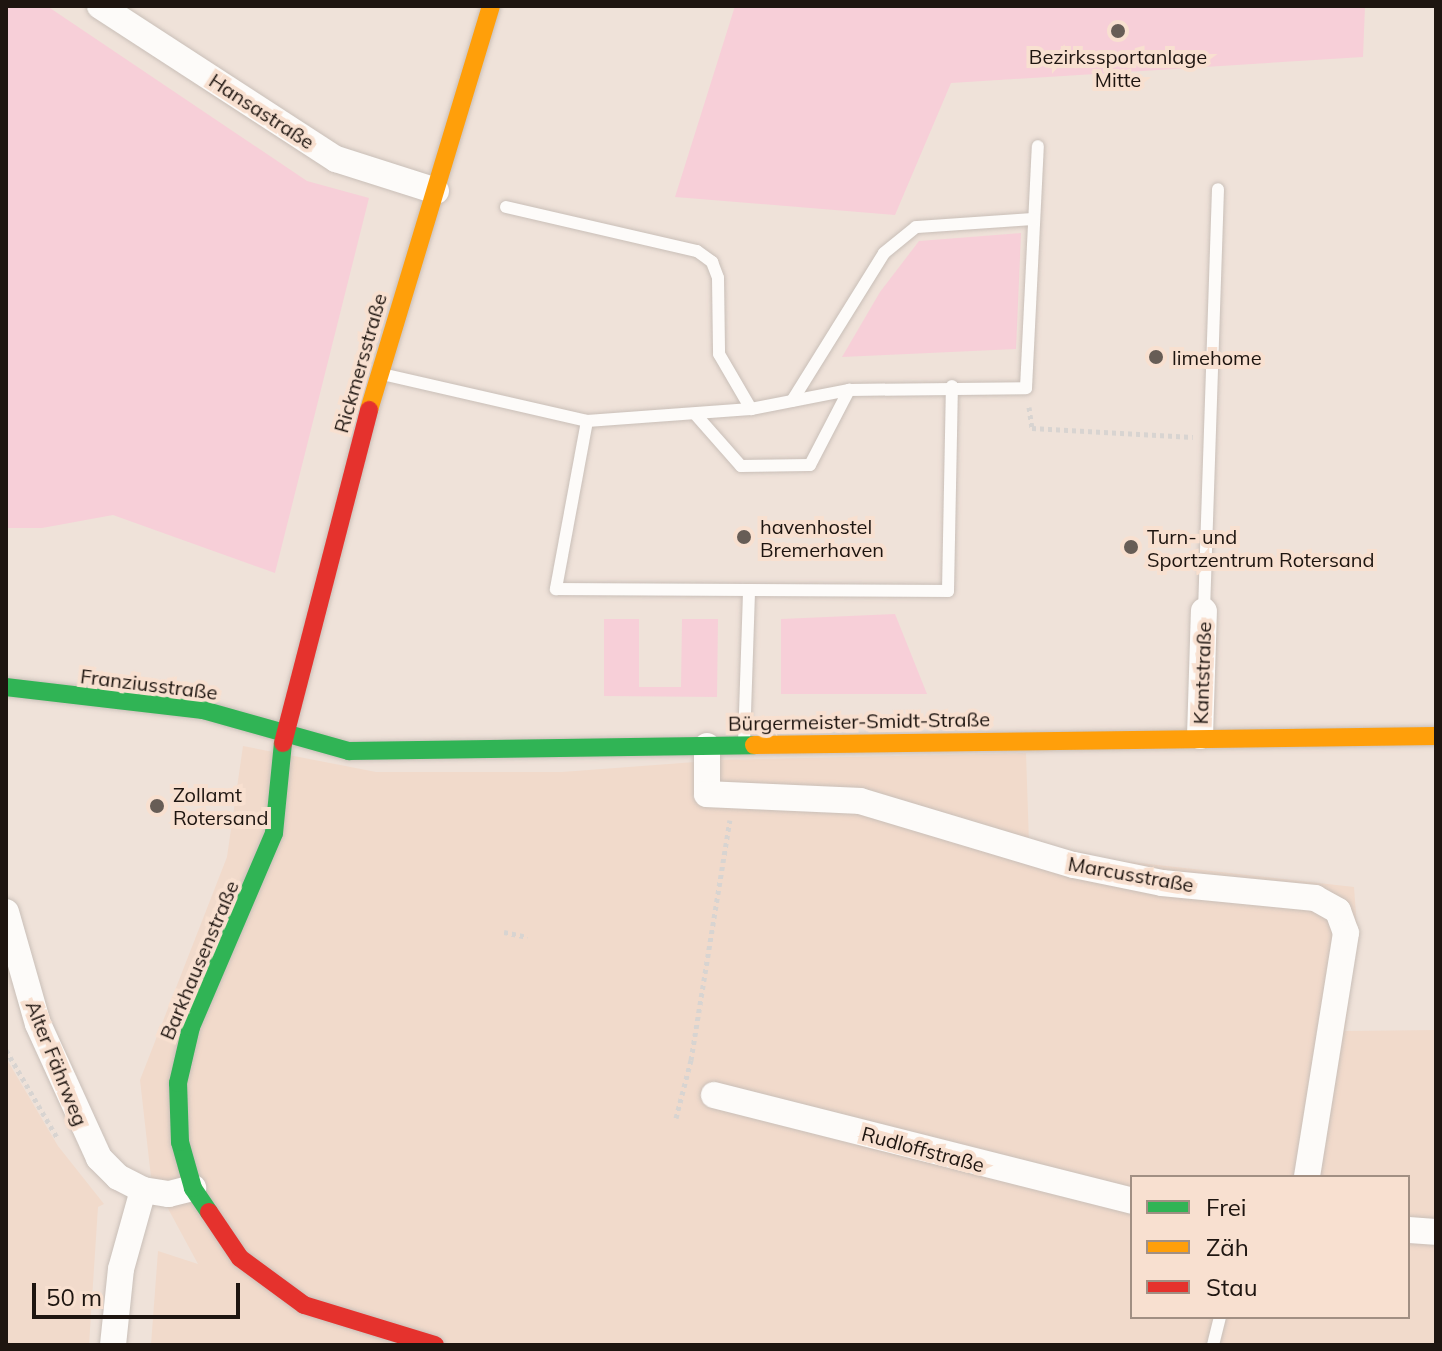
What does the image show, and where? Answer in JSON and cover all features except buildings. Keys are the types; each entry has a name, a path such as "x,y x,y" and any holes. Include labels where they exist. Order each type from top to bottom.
{"main road":[{"name":"Rickmersstraße","path":"284,736 379,374 491,6"},
{"name":"Franziusstraße","path":"6,687 203,710 284,736"},
{"name":"Bürgermeister-Smidt-Straße","path":"284,736 349,751 1200,736 1436,736"},
{"name":"Barkhausenstraße","path":"284,736 274,833 182,1054 177,1113 193,1188 224,1240 275,1288 340,1318 435,1345"}],"street":[{"name":"Hansastraße","path":"100,6 336,159 436,191"},
{"name":"Kantstraße","path":"1200,736 1204,611"},
{"name":"Marcusstraße","path":"707,746 707,794 860,801 1074,865 1162,883 1315,898 1338,911 1346,933 1307,1175"},
{"name":"Alter Fährweg","path":"6,912 38,1024 79,1121 99,1158 118,1177 143,1190"},
{"name":"Rudloffstraße","path":"714,1095 1130,1200"},
{"path":"113,1345 121,1269 143,1190 169,1194 193,1188"},
{"path":"1410,1230 1436,1232"}],"lane":[{"path":"379,374 587,421 751,409 849,390 952,386 1026,388 1038,146"},
{"path":"1204,611 1218,189"},
{"path":"506,207 697,251 712,262 718,278 719,354 751,409"},
{"path":"792,401 884,253 916,227 1034,219"},
{"path":"587,421 556,589 948,591 952,386"},
{"path":"696,415 741,466 810,465 849,390"},
{"path":"744,746 749,590"},
{"path":"1213,1345 1220,1319"}],"path":[{"path":"1026,388 1032,428 1210,438"},
{"path":"676,1118 691,1060 734,795"},
{"path":"504,932 527,937"}],"shaded area":[{"path":"6,6 47,6 307,181 369,198 275,573 113,515 42,528 6,528"},
{"path":"735,6 1365,6 1363,57 951,83 895,215 675,197"},
{"path":"1021,233 1016,349 842,357 880,292 919,241"},
{"path":"895,614 927,694 781,694 781,619"},
{"path":"604,619 639,619 639,687 681,687 682,619 718,619 717,697 604,696"},
{"path":"243,746 376,772 562,772 722,760 1026,753 1029,843 1077,856 1354,887 1357,929 1345,1031 1436,1030 1436,1345 151,1345 158,1251 198,1264 151,1177 140,1080 227,857"},
{"path":"6,1058 58,1146 104,1204 98,1207 89,1345 6,1345"}],"traffic: fast":[{"path":"6,687 203,710 349,751 754,745"},
{"path":"209,1212 193,1188 180,1142 178,1083 191,1027 274,833 283,743"}],"traffic: slow":[{"path":"369,410 491,6"},
{"path":"754,745 1436,736"}],"traffic: jam":[{"path":"283,743 369,410"},
{"path":"209,1212 240,1258 304,1305 435,1345"}],"place":[{"name":"Bezirkssportanlage Mitte","path":"1118,31"},
{"name":"limehome","path":"1156,357"},
{"name":"havenhostel Bremerhaven","path":"744,537"},
{"name":"Turn- und Sportzentrum Rotersand","path":"1131,547"},
{"name":"Zollamt Rotersand","path":"157,806"}]}
